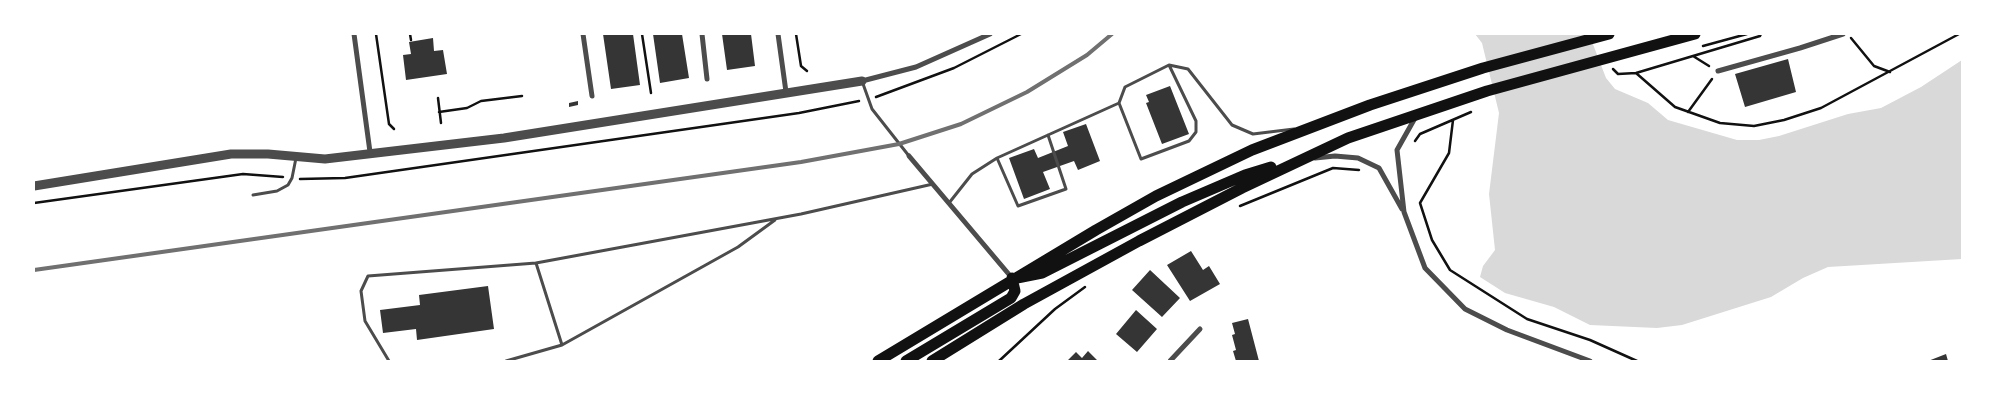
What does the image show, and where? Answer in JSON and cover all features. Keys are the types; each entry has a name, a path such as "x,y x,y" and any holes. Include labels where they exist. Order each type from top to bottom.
{"highway":[{"path":"878,361 1012,278 1156,196 1252,150 1310,127 1483,68 1609,34"},
{"path":"932,361 1056,286 1139,241 1301,159 1348,138 1487,91 1695,34"},
{"path":"1012,278 1042,273 1083,255 1182,202 1228,182 1301,159"},
{"path":"906,361 1011,298 1015,291 1012,278"}],"street":[{"path":"354,34 370,152"},
{"path":"584,34 592,96"},
{"path":"702,34 708,79"},
{"path":"778,34 786,92"},
{"path":"34,186 231,154 268,154 325,159 370,152 535,134 862,81 916,67 990,34"},
{"path":"1718,71 1843,34"},
{"path":"1404,212 1397,150 1417,114"},
{"path":"909,156 1012,278"},
{"path":"1301,159 1335,156 1358,158 1379,168 1404,212 1425,268 1465,309 1507,330 1590,361"},
{"path":"1170,361 1200,329"}],"lane":[{"path":"1169,66 1196,121 1196,132 1189,141 1141,159 1119,103 1125,87 1169,66 1188,69 1232,125 1253,134 1310,127"},
{"path":"862,81 872,109 909,156"},
{"path":"949,203 972,174 997,158 1119,103"},
{"path":"997,158 1018,206 1066,189 1048,135"},
{"path":"252,195 277,191 288,184 292,178 296,157"},
{"path":"389,361 364,321 361,291 368,276 536,263 778,218 933,184"},
{"path":"506,361 562,345 738,247 778,218"},
{"path":"536,263 562,345"}],"path":[{"path":"376,34 389,124 394,129"},
{"path":"410,34 411,40"},
{"path":"642,34 651,93"},
{"path":"796,34 800,66 808,71"},
{"path":"1760,34 1760,36 1636,73 1665,100 1688,112 1720,124 1746,126 1770,123 1821,108 1958,34"},
{"path":"1847,34 1874,66 1890,72"},
{"path":"1688,112 1718,71 1693,56"},
{"path":"439,112 467,108 481,101 522,96"},
{"path":"438,98 441,123"},
{"path":"1411,147 1420,134 1477,110"},
{"path":"1453,120 1449,153 1420,203 1432,240 1450,270 1527,319 1590,340 1637,361"},
{"path":"1238,206 1333,168 1364,171"},
{"path":"1000,361 1055,309 1093,282"}],"shaded area":[{"path":"1475,34 1589,34 1606,78 1615,89 1648,103 1668,120 1737,140 1759,140 1779,136 1848,114 1881,108 1921,87 1962,60 1962,259 1828,267 1803,278 1771,297 1682,325 1657,328 1590,325 1554,307 1505,293 1480,277 1483,266 1495,250 1489,194 1499,113 1482,43"}],"building":[{"path":"603,34 633,34 640,85 611,89"},
{"path":"653,34 682,34 689,78 660,83"},
{"path":"722,34 751,34 755,66 727,70"},
{"path":"433,38 434,51 443,50 447,74 406,80 403,55 411,54 409,42"},
{"path":"1788,59 1796,92 1745,107 1735,74"},
{"path":"1170,86 1189,134 1162,144 1146,103 1149,102 1146,95"},
{"path":"578,101 578,105 569,107 569,103"},
{"path":"1086,124 1100,161 1078,170 1074,161 1043,172 1050,189 1024,199 1009,158 1034,149 1038,158 1068,146 1063,132"},
{"path":"1191,251 1203,270 1209,266 1220,284 1190,301 1167,265"},
{"path":"1150,270 1180,298 1162,317 1132,290"},
{"path":"488,286 494,329 417,340 416,329 383,333 380,310 420,305 419,295"},
{"path":"1136,310 1157,329 1137,352 1116,334"},
{"path":"1248,319 1259,361 1236,361 1233,351 1236,350 1232,335 1235,334 1232,323"},
{"path":"1088,351 1098,361 1067,361 1076,352 1082,358"},
{"path":"1946,354 1948,361 1928,361"}],"railway":[{"path":"34,270 801,162 899,144 961,124 1027,92 1087,55 1112,34"}]}
